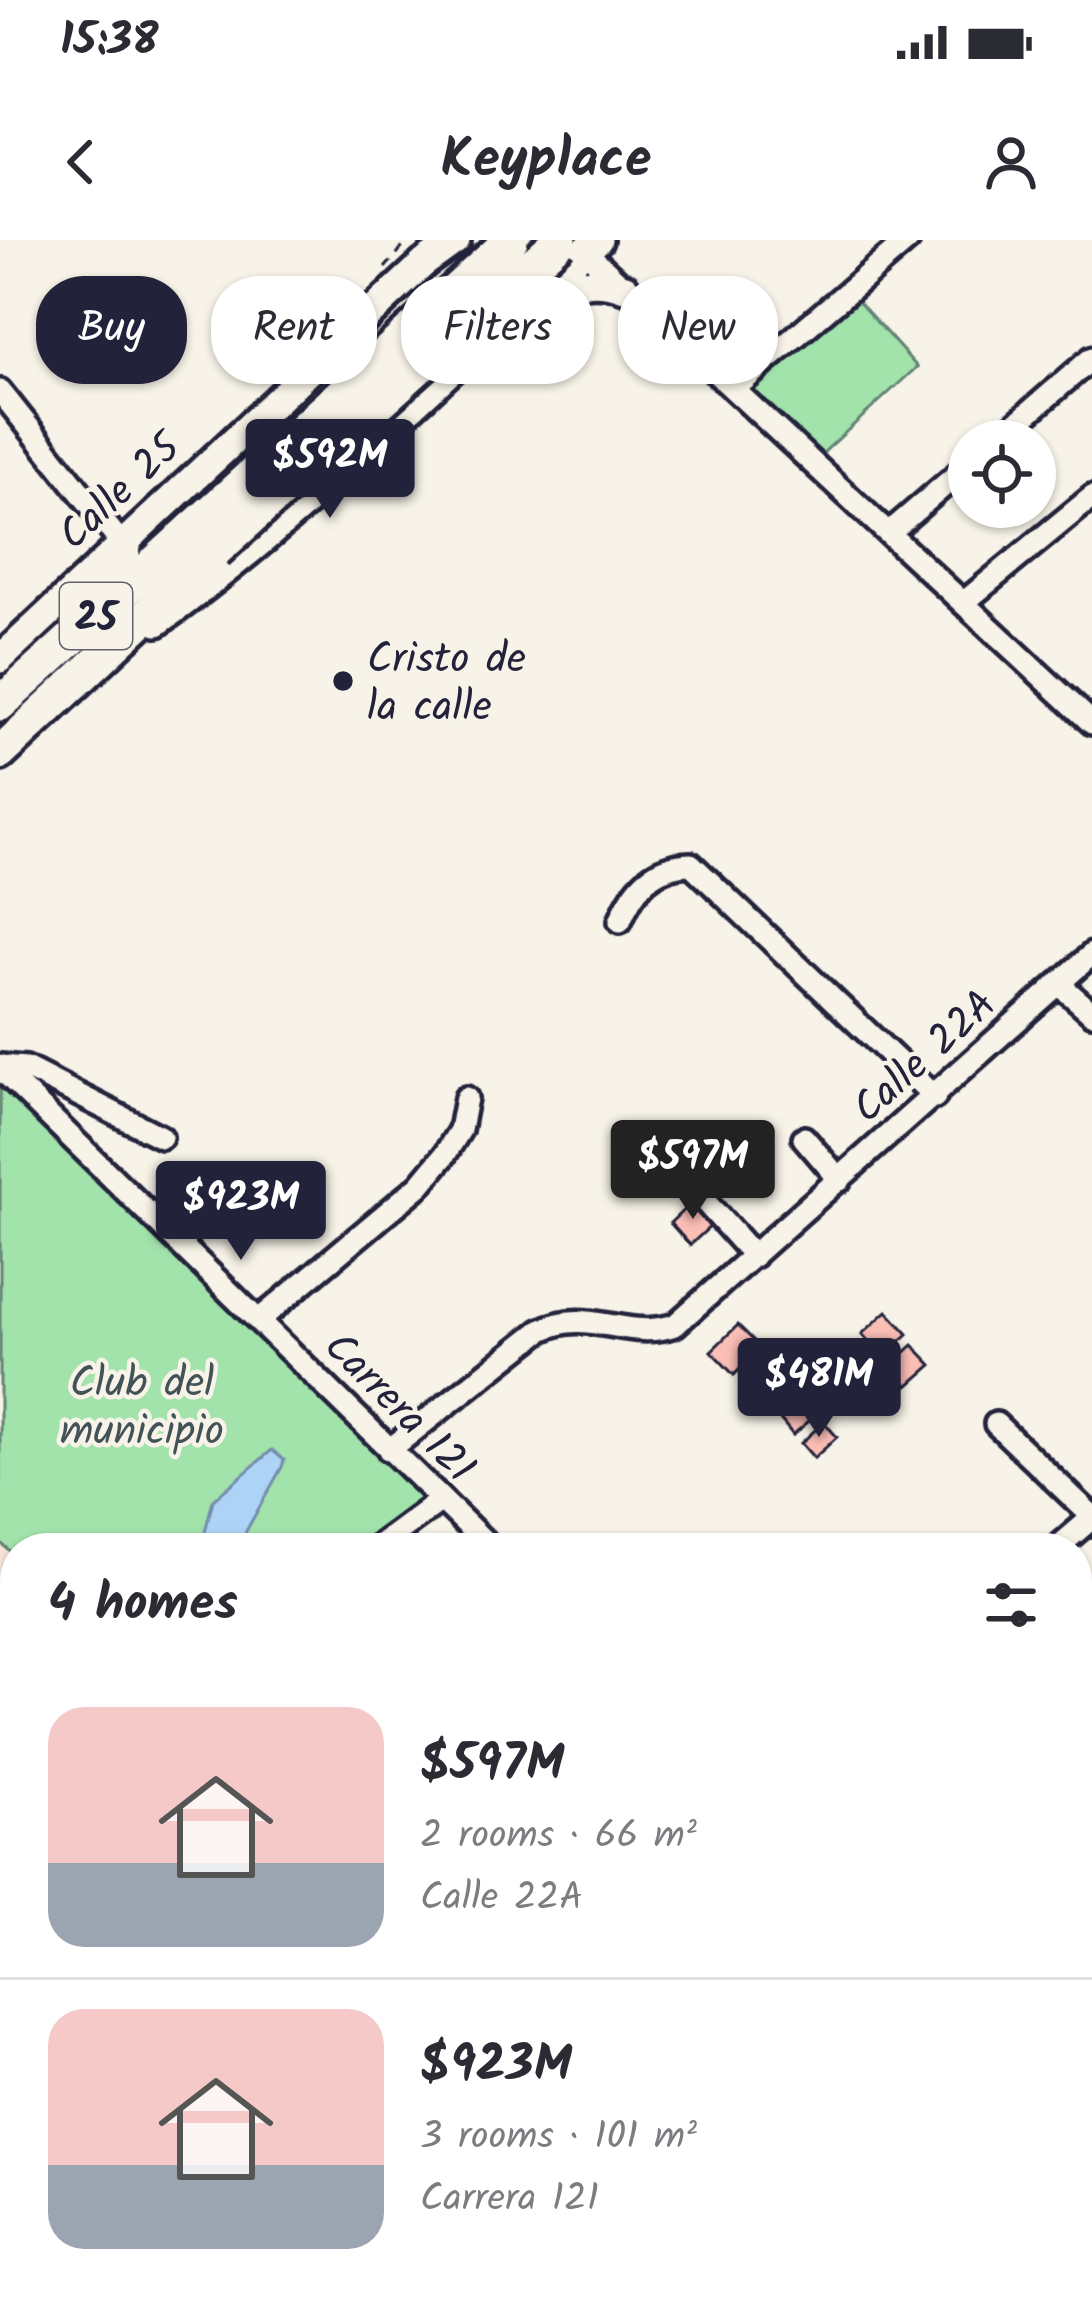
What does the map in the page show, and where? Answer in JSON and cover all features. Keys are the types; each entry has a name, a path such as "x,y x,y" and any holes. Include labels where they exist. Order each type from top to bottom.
{"highway":[{"name":"Calle 25","path":"0,753 95,667 204,540 511,240"},
{"name":"Calle 25","path":"0,704 108,605 204,540 580,243"},
{"path":"108,605 124,547"}],"main road":[{"path":"502,240 522,264 524,276"},
{"name":"Calle 25","path":"0,659 452,241"},
{"name":"Calle 25","path":"547,276 580,243"},
{"name":"Calle 25","path":"95,667 232,568 432,384"}],"street":[{"path":"734,389 908,240"},
{"path":"580,243 618,281"},
{"path":"1020,420 1092,358"},
{"path":"729,384 1092,723"},
{"path":"2,396 124,547"},
{"path":"889,533 948,482"},
{"path":"963,603 1092,496"},
{"path":"620,920 631,895 649,876 668,865 691,864 935,1097"},
{"name":"Calle 22A","path":"389,1450 540,1331 561,1320 580,1318 653,1332 675,1325 1092,954"},
{"path":"1059,984 1092,1013"},
{"path":"0,1067 26,1069 161,1137"},
{"name":"Carrera 121","path":"0,1067 475,1533"},
{"path":"259,1320 420,1185 460,1130 466,1098"},
{"path":"804,1138 840,1180"},
{"path":"682,1176 754,1256"},
{"path":"996,1424 1092,1517"},
{"path":"396,1533 441,1500"}],"green space":[{"path":"848,290 917,367 812,463 734,389 740,384 778,384 778,351"},
{"name":"Club del municipio","path":"0,1068 441,1500 396,1533 0,1533"}],"water":[{"path":"272,1450 284,1460 245,1533 205,1533 213,1500"}],"building":[{"path":"695,1199 716,1221 690,1245 670,1223"},
{"path":"887,1311 908,1334 883,1357 862,1334"},
{"path":"738,1325 761,1348 734,1375 711,1351"},
{"path":"913,1345 932,1365 908,1386 890,1366"},
{"path":"772,1352 792,1375 762,1402 741,1380"},
{"path":"800,1393 817,1414 793,1435 775,1413"},
{"path":"824,1422 837,1437 814,1458 801,1443"}],"place":[{"name":"Cristo de la calle","path":"343,681"}]}
